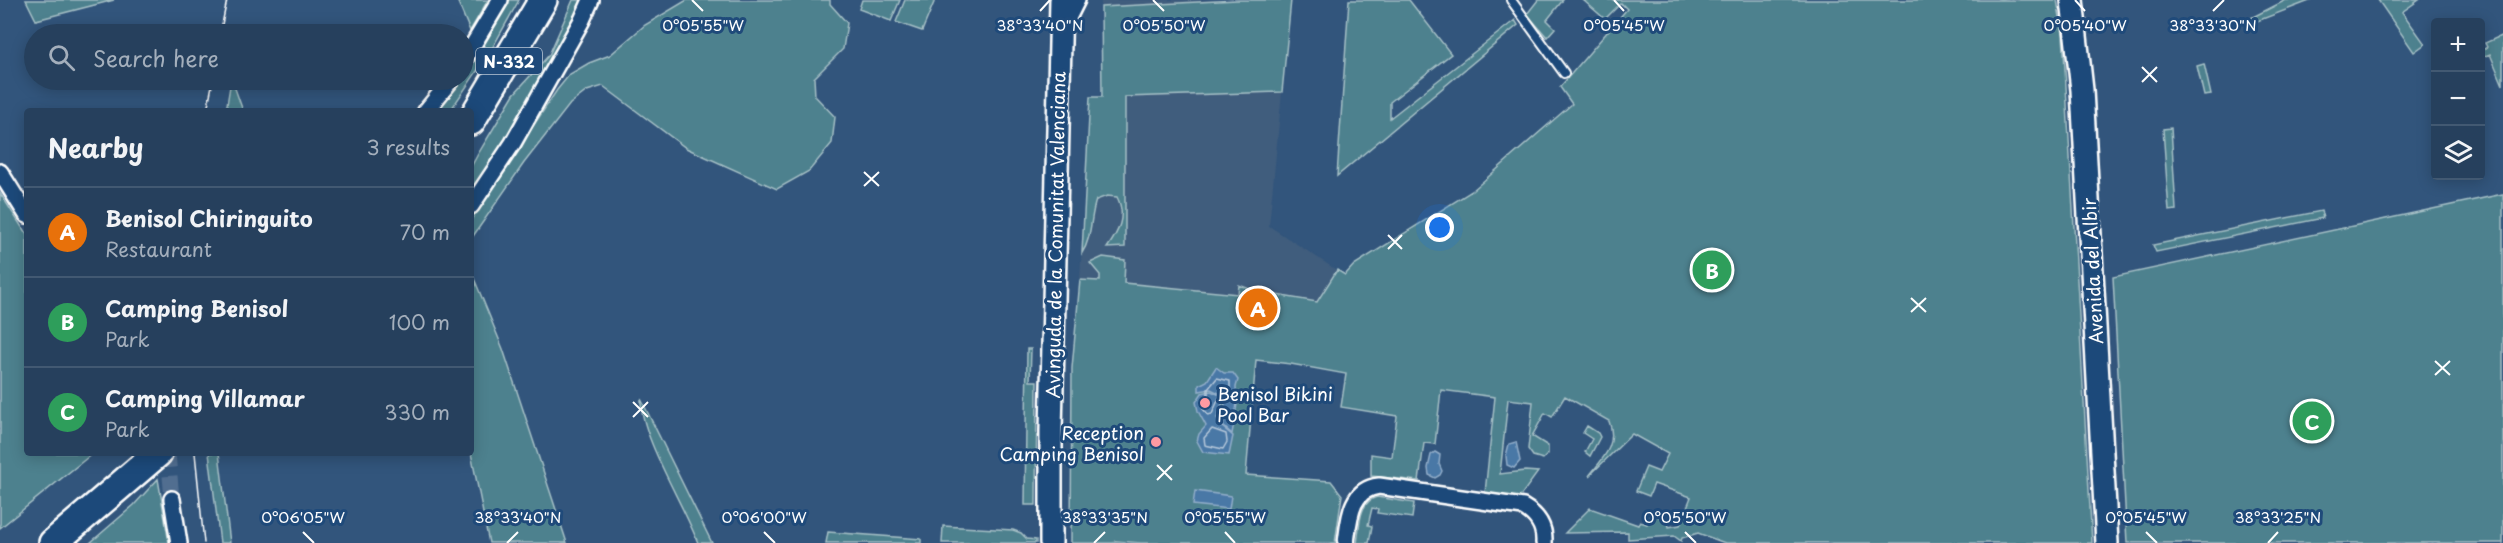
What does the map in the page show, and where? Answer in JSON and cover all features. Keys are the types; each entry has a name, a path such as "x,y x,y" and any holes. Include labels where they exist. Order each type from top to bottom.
{"highway":[{"name":"N-332","path":"474,116 543,0"},
{"path":"53,543 154,456"}],"main road":[{"name":"Avinguda de la Comunitat Valenciana","path":"1051,543 1051,431 1060,0"},
{"name":"Avenida del Albir","path":"2072,0 2082,90 2107,543"}],"street":[{"path":"474,43 500,0"},
{"path":"474,202 513,143 591,0"},
{"path":"1060,33 1077,0"},
{"path":"428,108 443,90"},
{"path":"0,172 24,210"},
{"path":"1346,543 1350,517 1357,498 1370,487 1379,486 1523,507 1541,524 1545,532 1544,543"},
{"path":"172,500 179,543"}],"lane":[{"path":"1510,0 1564,73"}],"shaded area":[{"path":"1101,0 1237,0 1101,7"},
{"path":"1282,92 1269,226 1344,275 1324,307 1238,294 1080,280 1090,97"}],"green space":[{"path":"26,0 114,0 36,20"},
{"path":"457,0 488,0 474,24 467,24"},
{"path":"509,0 519,0 474,76 474,56"},
{"path":"573,0 585,0 504,147 474,192 474,161 478,154 514,94 549,55"},
{"path":"687,0 830,0 830,4 847,23 843,49 814,78 815,96 835,117 832,143 809,171 777,189 686,148 603,86 587,91 570,104 524,163 474,235 474,215 570,74 610,55 645,25"},
{"path":"862,0 900,0 891,21 859,9"},
{"path":"905,0 935,0 922,31 896,22"},
{"path":"1237,0 1291,0 1282,92 1125,97 1125,247 1107,248 1118,230 1121,211 1117,197 1107,196 1096,200 1088,241 1082,253 1090,97 1102,97 1101,7"},
{"path":"1349,0 1409,0 1451,54 1390,102 1390,118 1515,20 1518,25 1337,176"},
{"path":"1538,0 1563,0 1547,20 1555,28 1547,37 1527,14"},
{"path":"1583,0 2057,0 2063,34 2092,543 1725,543 1698,533 1682,538 1681,541 1674,536 1628,539 1628,532 1565,533 1590,508 1638,525 1640,522 1647,524 1650,514 1667,519 1669,527 1680,525 1691,497 1654,484 1649,496 1636,491 1646,467 1659,472 1668,454 1632,434 1589,476 1608,451 1612,437 1609,421 1565,396 1552,417 1545,413 1532,436 1548,446 1548,454 1543,459 1533,456 1528,449 1533,402 1508,399 1500,474 1538,472 1519,498 1485,493 1495,397 1441,390 1435,444 1424,443 1419,481 1371,476 1371,454 1392,457 1397,416 1341,407 1346,374 1256,360 1246,475 1331,481 1342,495 1335,543 1115,541 1114,543 1071,543 1072,368 1080,280 1100,281 1100,275 1090,263 1103,257 1125,260 1124,283 1238,294 1239,285 1258,292 1317,302 1337,270 1345,275 1354,265 1472,191 1572,104 1560,87 1627,9 1621,3 1605,19"},
{"path":"2286,0 2312,0 2252,23 2251,18"},
{"path":"2378,0 2419,0 2402,12 2425,44 2414,52"},
{"path":"2503,35 2503,85 2490,54 2485,56 2487,47 2485,43"},
{"path":"2204,64 2211,95 2204,96 2197,66"},
{"path":"229,90 236,90 242,108 226,108"},
{"path":"452,90 464,90 452,108 438,108"},
{"path":"2171,128 2176,210 2169,211 2163,129"},
{"path":"0,193 24,230 24,456 89,456 0,528"},
{"path":"2503,194 2503,543 2127,543 2113,277"},
{"path":"2321,211 2323,218 2156,252 2153,245"},
{"path":"474,278 503,349 567,543 489,543 472,456 474,456"},
{"path":"1027,349 1031,349 1030,381 1037,381 1036,505 1025,505"},
{"path":"641,399 712,543 698,543 655,451 643,414"},
{"path":"1587,426 1600,437 1590,456 1585,452 1592,439 1583,433"},
{"path":"209,456 219,456 230,543 220,543"},
{"path":"158,479 169,543 90,543 134,505"},
{"path":"1377,497 1414,503 1412,518 1377,513 1378,509 1372,508 1368,525 1372,526 1369,543 1357,543 1363,510 1366,504"},
{"path":"943,526 1013,530 1021,533 1027,539 1036,540 1036,543 942,543"},
{"path":"828,532 921,539 921,543 826,543"}],"water":[{"path":"1216,367 1224,373 1233,373 1238,380 1232,434 1223,426 1227,411 1221,394 1211,389 1199,391 1199,385 1207,381"},
{"path":"1211,391 1220,395 1223,402 1217,418 1221,426 1233,436 1229,455 1203,452 1197,441 1199,434 1206,426 1196,402 1202,393"},
{"path":"1516,442 1520,461 1514,468 1507,465 1506,456 1509,444"},
{"path":"1435,452 1440,455 1439,464 1442,471 1435,478 1429,475 1428,468 1431,455"},
{"path":"1195,491 1231,496 1229,509 1193,505"}],"tunnel":[{"path":"168,456 172,499"}],"tram line":[{"path":"222,24 227,0"},
{"path":"208,108 211,90"},
{"path":"195,456 204,543"}],"place":[{"name":"Camping Benisol","path":"1712,270"},
{"name":"Benisol Chiringuito","path":"1258,308"},
{"name":"Benisol Bikini Pool Bar","path":"1205,403"},
{"name":"Camping Villamar","path":"2312,421"},
{"name":"Reception Camping Benisol","path":"1156,442"}]}
